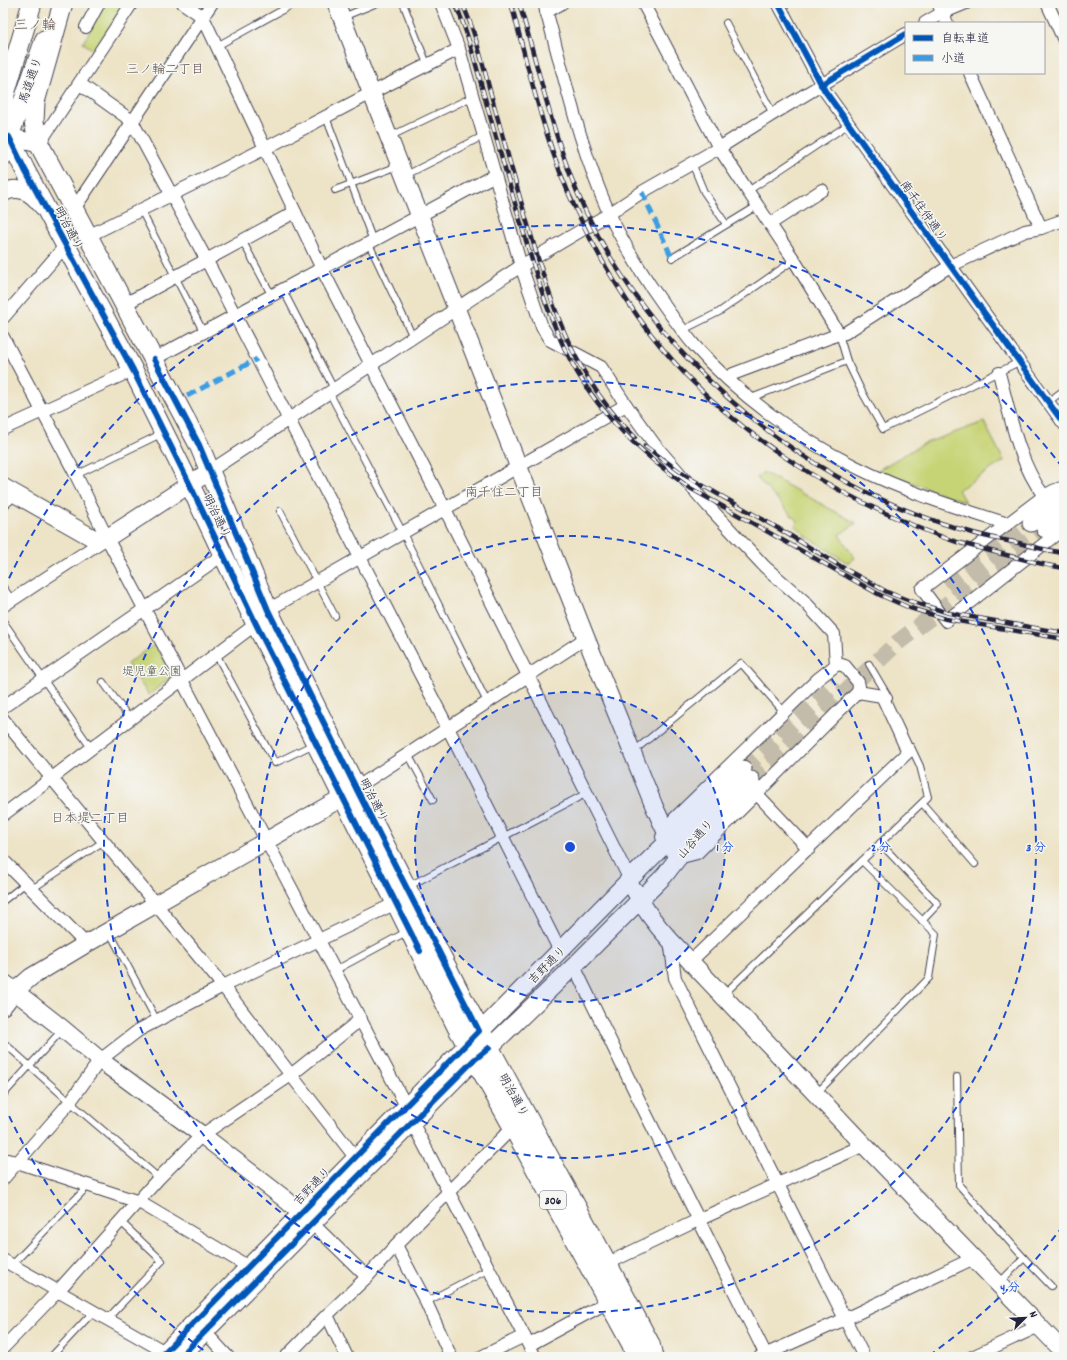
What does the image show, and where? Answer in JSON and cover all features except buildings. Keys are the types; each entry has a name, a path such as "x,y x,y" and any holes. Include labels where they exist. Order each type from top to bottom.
{"main road":[{"name":"明治通り","path":"32,3 9,62 4,96 3,116 6,138 66,245 133,370 224,554 262,617 349,793 396,903 470,1052 513,1127 599,1267 650,1344 653,1357"},
{"name":"明治通り","path":"62,4 35,102 34,122 39,144 125,304 198,445 210,471 262,617 316,743 349,793 406,887 599,1267 608,1302 632,1345 635,1357"}],"street":[{"path":"86,27 99,3"},
{"path":"6,138 39,144 132,3"},
{"path":"183,3 202,17 217,46 264,149 322,269 445,508 639,900 670,940 1064,1352"},
{"path":"74,209 212,3"},
{"path":"441,3 459,49 521,266 542,327 550,340 601,367 655,445 708,506 765,567 804,601 834,634 836,665"},
{"path":"562,3 545,7 581,141 610,214 636,263 662,302 694,344 728,378 792,430 855,466 929,497 1008,524"},
{"path":"643,3 720,148 794,260 840,334"},
{"name":"南千住仲通り","path":"778,3 821,85 1064,424"},
{"path":"927,22 942,13 966,3"},
{"path":"1047,3 1064,40"},
{"name":"馬道通り","path":"3,157 6,138 46,33 62,4"},
{"path":"338,10 388,138 406,169 420,216 455,309 632,753 667,837 678,858"},
{"path":"8,603 106,538 190,485 521,266 610,214 642,192 720,148 773,114 905,35"},
{"path":"88,236 264,149 370,93 459,49"},
{"path":"970,74 1041,228"},
{"path":"80,84 132,121 206,259 448,728 560,951"},
{"path":"154,359 495,175"},
{"path":"3,193 10,189 24,190 35,197 50,216"},
{"path":"770,224 822,190"},
{"path":"125,304 295,212"},
{"path":"728,378 733,374 845,333 950,266 1025,231 1041,228 1064,220"},
{"path":"3,318 66,245"},
{"path":"3,337 76,475 106,538 320,940 334,971 406,1106"},
{"path":"3,429 133,370"},
{"path":"999,373 1020,452 1044,496"},
{"path":"3,815 182,680 262,617 318,582 445,508 626,405"},
{"path":"1064,487 1053,490 1044,496 922,589 946,622 1064,527"},
{"path":"6,494 93,538 106,538"},
{"path":"1064,498 1038,526 1064,514"},
{"path":"3,706 224,554"},
{"path":"3,1006 9,987 32,977 86,944 349,793 586,638"},
{"path":"667,837 674,819 818,679 838,664 845,666 855,679 859,686 858,692 750,781 809,849"},
{"path":"691,961 908,752 882,696 858,692"},
{"path":"3,719 157,904 356,1157"},
{"name":"山谷通り","path":"630,880 649,861 667,837 750,781"},
{"name":"山谷通り","path":"639,900 664,876 695,836 750,781"},
{"path":"3,860 86,944"},
{"name":"吉野通り","path":"169,1355 249,1267 307,1218 412,1122 470,1052 479,1031 630,880"},
{"name":"吉野通り","path":"169,1355 204,1332 278,1262 307,1218 356,1157 406,1106 470,1052 489,1048 574,966 639,900"},
{"path":"3,1179 70,1102 100,1060 139,1030 223,986 396,903"},
{"path":"670,940 675,978 864,1357"},
{"path":"574,966 764,1356 974,1258"},
{"path":"9,987 100,1060 202,1135 285,1199 307,1218 367,1277"},
{"path":"3,1348 58,1291 159,1178 202,1135 291,1075 361,1020"},
{"path":"412,1122 535,1357"},
{"path":"286,1357 367,1277 396,1245 513,1127"},
{"path":"599,1267 864,1144"},
{"path":"3,1159 17,1162 139,1202 249,1267"},
{"path":"396,1245 426,1302 452,1357"},
{"path":"8,1263 108,1318 169,1355"},
{"path":"481,1357 526,1340 608,1302"},
{"path":"327,1315 347,1357"},
{"path":"972,1357 1039,1326"},
{"path":"204,1332 228,1357"}],"lane":[{"path":"217,46 295,3"},
{"path":"338,10 377,3"},
{"path":"403,3 427,64"},
{"path":"726,23 773,114"},
{"path":"388,138 472,97"},
{"path":"326,117 371,242 413,337"},
{"path":"748,191 849,124"},
{"path":"335,190 351,183 406,169 483,136"},
{"path":"692,164 704,192 726,224"},
{"path":"672,258 757,206"},
{"path":"141,210 204,332"},
{"path":"242,240 272,296"},
{"path":"683,330 719,312 794,260"},
{"path":"283,290 488,702"},
{"path":"840,334 847,361 883,429 1019,362"},
{"path":"751,398 847,361"},
{"path":"1048,402 1064,390"},
{"path":"76,475 164,433"},
{"path":"280,511 335,616"},
{"path":"3,587 8,603"},
{"path":"3,622 91,748"},
{"path":"216,654 275,763 316,743"},
{"path":"632,753 741,663 784,712"},
{"path":"723,995 928,797 920,766 888,696 869,664"},
{"path":"103,682 130,719"},
{"path":"408,754 433,800"},
{"path":"406,887 587,793"},
{"path":"922,804 975,864"},
{"path":"3,901 104,841"},
{"path":"880,843 938,904 922,921"},
{"path":"816,1094 929,978 936,934 862,861"},
{"path":"334,971 409,930"},
{"path":"110,931 157,1021"},
{"path":"3,1095 63,1029"},
{"path":"3,1042 159,1178"},
{"path":"957,1077 959,1185 1051,1286"},
{"path":"8,1263 89,1185"},
{"path":"108,1318 162,1261 121,1222"},
{"path":"999,1284 1024,1258"},
{"path":"426,1302 489,1269"},
{"path":"51,1357 94,1311"}],"green space":[{"path":"105,3 125,3 94,50 83,43"},
{"path":"984,422 1004,461 958,490 965,502 878,470 923,444"},
{"path":"763,472 856,523 839,535 855,558 848,563 806,536 795,525 798,522 757,478"},
{"name":"堤児童公園","path":"155,644 173,675 149,695 127,664"}],"tunnel":[{"path":"948,588 1031,523"},
{"path":"751,780 897,643 1045,529"},
{"path":"743,769 837,683"}],"railway":[{"path":"455,3 469,42 540,287 569,358 588,389 613,422 657,464 690,488 880,595 910,608 946,619 1064,639"},
{"path":"462,3 475,38 539,263 558,317 569,343 597,392 614,415 635,437"},
{"path":"511,3 532,84 548,137 578,214 601,258 626,300 655,339 687,376 734,420 760,440 815,476 872,507 950,540 1033,562 1064,568"},
{"path":"519,3 556,134 574,185 585,210 606,251 631,289 659,326 690,361 724,394 759,424 797,452 851,485 902,508 953,527 988,537 1064,553"},
{"path":"645,446 686,476 887,592 949,613 1064,633"}],"marked path":[{"path":"642,192 672,258"},
{"path":"187,396 257,359"}],"cycle path":[{"path":"778,3 825,91 1064,424"},
{"path":"821,85 905,35"},
{"path":"9,137 25,170 133,370 256,624 420,951"},
{"path":"154,359 199,445 268,610 479,1031 160,1357"},
{"path":"180,1357 412,1122 474,1060 489,1048"}],"district":[{"name":"三ノ輪","path":"35,24"},
{"name":"三ノ輪二丁目","path":"165,68"},
{"name":"南千住二丁目","path":"504,491"},
{"name":"日本堤二丁目","path":"90,817"}]}
